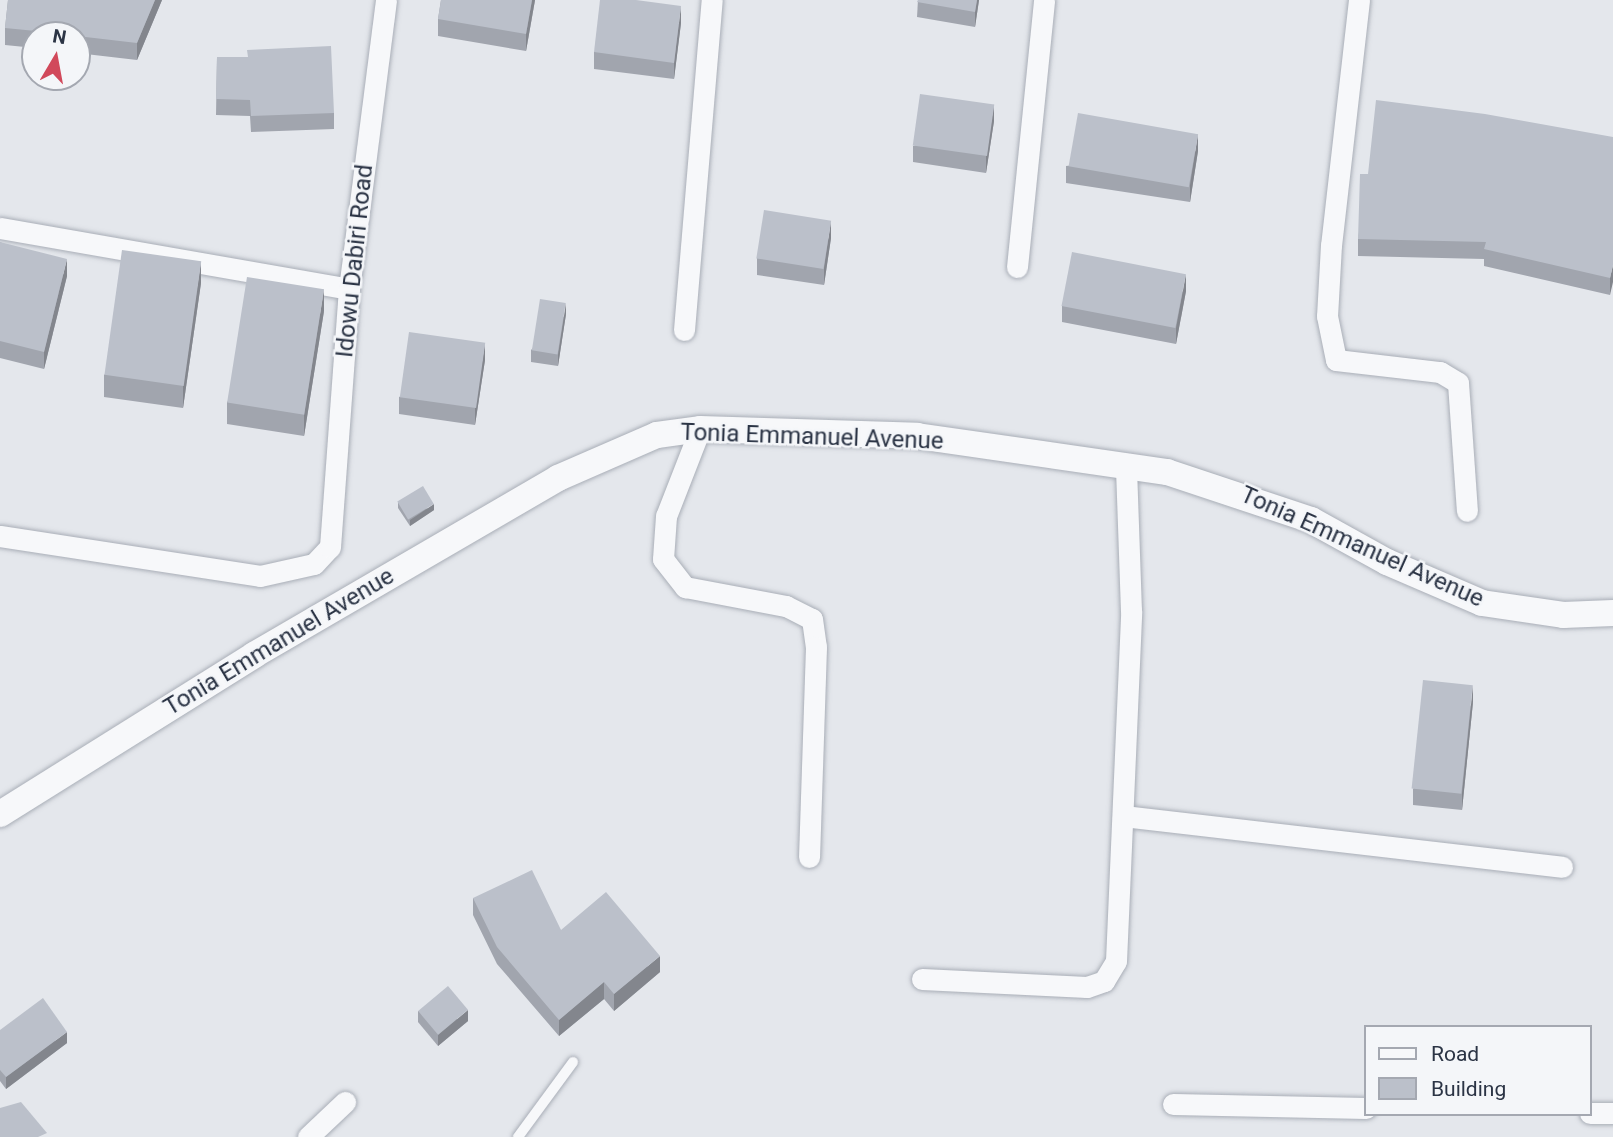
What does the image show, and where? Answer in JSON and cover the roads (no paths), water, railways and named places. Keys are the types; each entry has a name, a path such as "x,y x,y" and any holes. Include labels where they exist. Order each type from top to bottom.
{"street":[{"name":"Idowu Dabiri Road","path":"0,536 260,576 314,564 330,547 335,523 349,289 386,0"},
{"path":"684,330 712,0"},
{"path":"1017,267 1044,0"},
{"path":"1359,0 1327,316 1336,360 1440,372 1458,383 1467,511"},
{"path":"0,228 349,289"},
{"path":"700,429 666,516 663,559 685,587 786,606 812,619 816,648 809,857"},
{"name":"Tonia Emmanuel Avenue","path":"0,814 254,655 558,478 657,435 700,429 917,436 1167,472 1256,498 1482,603 1563,615 1613,613"},
{"path":"922,979 1087,987 1104,981 1116,961 1131,611 1126,467"},
{"path":"1123,816 1562,867"},
{"path":"308,1137 345,1102"},
{"path":"1173,1104 1364,1108"},
{"path":"1592,1113 1613,1113"}],"lane":[{"path":"518,1137 573,1062"}]}
